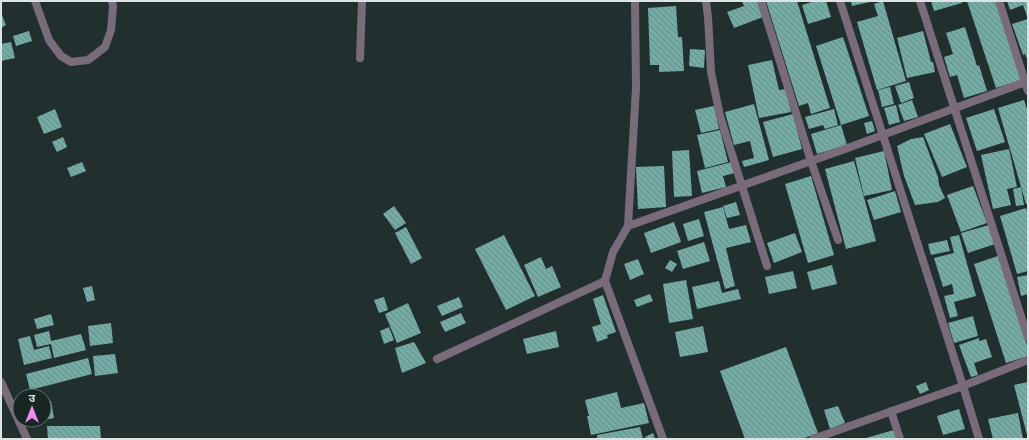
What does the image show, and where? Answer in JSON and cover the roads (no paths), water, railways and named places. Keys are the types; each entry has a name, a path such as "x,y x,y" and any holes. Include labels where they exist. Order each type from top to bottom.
{"street":[{"path":"35,1 49,40 61,56 71,62 88,60 105,47 111,30 112,1"},
{"path":"360,58 362,1"},
{"path":"635,1 636,88 628,226 613,252 605,281 663,439"},
{"path":"706,1 711,72 720,116 768,266"},
{"path":"761,1 811,161 838,240"},
{"path":"840,1 979,439"},
{"path":"920,1 1028,338"},
{"path":"998,1 1026,81 1028,91"},
{"path":"628,226 811,161 1026,81"},
{"path":"437,359 605,281"},
{"path":"818,438 963,386 1028,360"},
{"path":"2,384 27,439"},
{"path":"891,411 900,439"}]}
